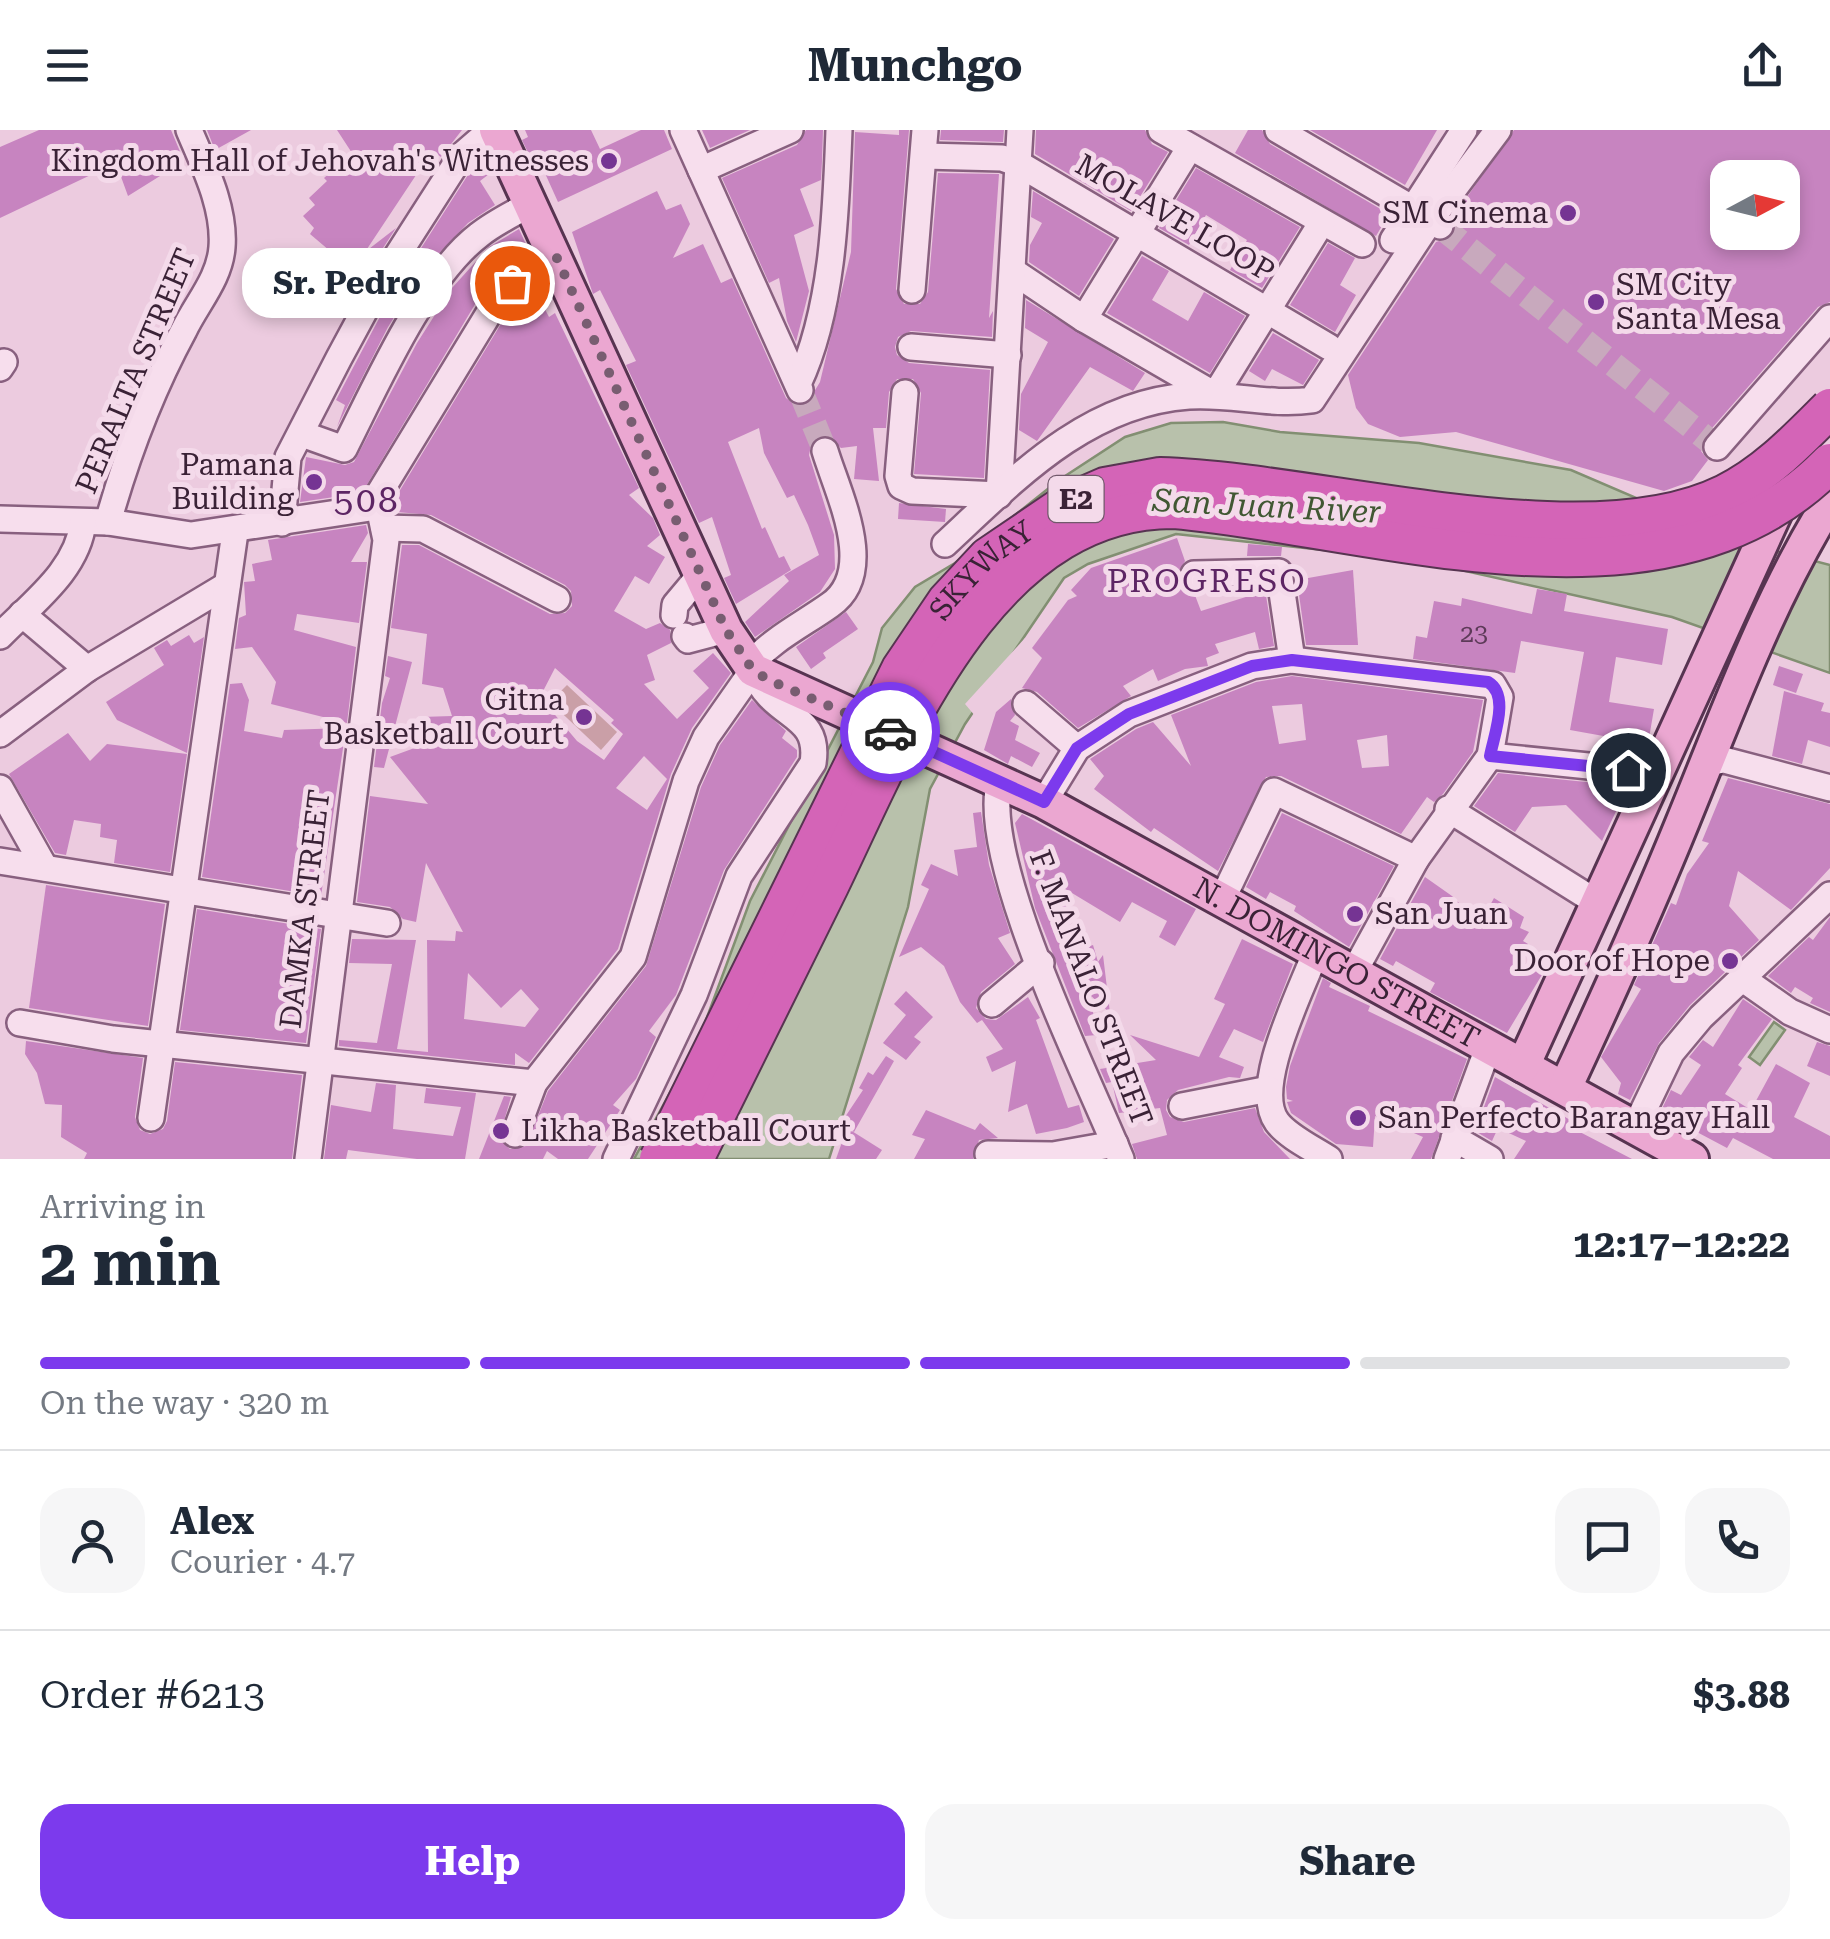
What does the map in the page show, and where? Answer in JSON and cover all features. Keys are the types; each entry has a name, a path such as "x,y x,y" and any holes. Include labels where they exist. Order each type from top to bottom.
{"highway":[{"name":"SKYWAY","path":"659,1159 901,668 967,576 1042,518 1105,487 1160,478 1504,517 1565,520 1649,516 1706,502 1758,475 1830,406"},
{"name":"SKYWAY","path":"694,1159 926,689 976,617 1016,578 1076,535 1114,516 1174,510 1550,559 1619,558 1665,551 1730,531 1790,498 1830,463"}],"main road":[{"path":"493,130 532,203 726,630 751,668"},
{"path":"1523,1066 1775,514 1830,406"},
{"path":"1565,1088 1646,912 1746,670 1810,532 1830,502"},
{"name":"N. DOMINGO STREET","path":"751,668 1044,802 1692,1159"}],"street":[{"name":"PERALTA STREET","path":"9,618 63,572 96,522 134,448 183,330 218,270 222,248 215,198 188,130"},
{"path":"282,523 288,458 379,284 461,156 493,130"},
{"path":"683,130 799,387 812,354 823,290 836,202 839,130"},
{"path":"701,170 790,130"},
{"path":"912,290 925,130"},
{"path":"999,495 1020,130"},
{"path":"1161,130 1362,244"},
{"path":"1278,130 1428,218"},
{"path":"1393,240 1428,218 1464,130"},
{"path":"945,544 1054,447 1106,416 1150,401 1215,395 1287,404 1312,400 1428,218 1498,130"},
{"path":"1084,319 1190,147"},
{"name":"MOLAVE LOOP","path":"924,156 1002,158 1019,164 1329,347"},
{"path":"302,434 344,449 382,372 438,283 478,236 532,203"},
{"path":"1215,395 1322,222"},
{"name":"DAMKA STREET","path":"308,1159 377,628 382,483 494,305 512,283 556,256"},
{"path":"1014,272 1084,319 1215,395"},
{"path":"1717,447 1830,318"},
{"path":"910,347 1008,354"},
{"path":"905,394 898,476 902,486 912,491 999,495"},
{"path":"515,1134 534,1083 633,957 686,782 706,737 764,649 832,604 850,579 851,540 826,451"},
{"path":"0,518 96,522 191,536 282,523 380,518 423,529 557,599"},
{"path":"151,1118 234,532"},
{"path":"1194,574 1274,570 1283,577 1292,660"},
{"path":"701,574 675,604 680,626 698,638 726,630"},
{"path":"0,734 87,669 227,585"},
{"path":"9,618 87,669"},
{"path":"1044,802 1077,748 1129,714 1230,672 1292,660 1488,682 1500,698 1490,756 1448,809 1416,859 1354,972"},
{"path":"616,1159 694,995 740,876 812,763 815,748 808,728 769,700 751,668"},
{"path":"1026,704 1077,748"},
{"path":"1490,756 1649,769 1568,931"},
{"path":"1712,762 1724,760 1829,784"},
{"name":"F. MANALO STREET","path":"991,776 1006,865 1041,963 1118,1152"},
{"path":"0,788 45,868"},
{"path":"1221,902 1274,791 1416,859"},
{"path":"1448,809 1585,895"},
{"path":"0,861 387,923"},
{"path":"1635,1128 1670,1053 1701,1016 1830,895"},
{"path":"1316,951 1268,1078 1278,1123 1329,1159"},
{"path":"992,1004 1041,963"},
{"path":"1743,979 1790,1012 1830,1030"},
{"path":"20,1023 162,1044 534,1083"},
{"path":"1488,1048 1450,1148 1490,1159"},
{"path":"1182,1106 1269,1089"},
{"path":"988,1154 1118,1152"}],"shaded area":[{"name":"Gitna Basketball Court","path":"567,685 617,732 601,750 550,702"}],"water":[{"name":"San Juan River","path":"1223,422 1280,432 1419,443 1571,470 1734,540 1830,565 1830,673 1672,617 1416,560 1176,534 1088,564 1064,578 965,724 930,789 908,907 829,1159 634,1159 699,1039 750,901 873,662 882,628 915,587 955,563 1059,480 1125,437 1171,423"},
{"path":"1774,1022 1785,1030 1760,1065 1749,1057"}],"pier":[{"path":"1025,638 1029,641 976,717 965,704"}],"building":[{"path":"39,130 171,130 184,161 128,196 116,163 0,218 0,147"},
{"path":"207,130 251,130 215,150"},
{"path":"337,130 462,130 441,157 432,151 365,252 396,228 363,279 310,234 314,228 303,216 315,205 309,198 327,181 324,178 352,153"},
{"name":"Kingdom Hall of Jehovah's Witnesses","path":"525,130 591,130 600,149 641,130 664,130 672,149 558,202 539,160 533,163 522,140 528,137"},
{"path":"702,130 750,130 710,148"},
{"path":"806,130 823,130 822,161 821,180 800,189 814,226 794,235 809,291 796,342 787,321 779,278 769,283 722,178 797,145"},
{"path":"899,130 909,130 896,289 904,304 920,304 928,292 938,173 999,174 989,318 993,311 992,337 911,331 898,337 895,347 897,355 909,363 990,370 984,478 914,474 921,393 913,379 897,379 889,392 886,428 873,428 879,481 854,479 857,446 841,448 827,435 812,441 809,455 834,535 835,569 820,592 755,637 745,622 789,581 784,575 819,555 808,525 794,495 787,498 764,453 759,428 728,442 762,529 765,527 779,558 784,556 791,570 736,604 724,578 731,575 712,517 699,523 626,365 636,361 600,290 593,294 572,232 657,191 666,210 681,204 690,224 673,258 703,244 721,283 732,278 786,398 797,406 806,405 820,382 851,252 855,132 899,135"},
{"path":"941,130 1004,130 1003,142 940,140"},
{"path":"1036,130 1145,130 1152,144 1168,152 1131,211 1035,154"},
{"path":"1248,130 1262,130 1270,144 1389,214 1376,236 1235,153"},
{"path":"1310,130 1437,130 1405,185"},
{"name":"SM City Santa Mesa","path":"1514,130 1830,130 1830,302 1818,307 1705,436 1701,451 1708,460 1692,481 1664,491 1456,432 1400,437 1368,424 1356,408 1348,375 1436,242 1452,237 1453,217"},
{"path":"486,156 493,171 480,181 495,205 468,223 425,268 388,327 337,427 345,405 336,400 393,292 473,167"},
{"path":"1196,168 1300,227 1262,288 1230,270 1247,240 1206,215 1189,245 1159,228"},
{"path":"1033,191 1114,239 1079,296 1029,262 1030,245 1042,223 1031,217"},
{"path":"519,229 530,253 500,272 480,296 362,493 300,502 306,457 345,465 354,462 417,343 452,288 489,247"},
{"path":"1328,243 1355,258 1340,285 1356,295 1335,332 1290,305"},
{"path":"1142,256 1169,271 1152,300 1188,321 1204,292 1245,316 1210,373 1107,313"},
{"path":"534,288 549,317 555,313 639,488 629,495 653,518 660,535 647,546 665,557 649,584 635,576 614,611 646,629 660,623 670,630 671,643 647,655 655,680 644,684 677,719 709,688 693,671 713,653 731,673 692,728 671,774 618,949 529,1063 515,1053 515,1065 339,1046 339,1040 377,1043 392,964 349,963 352,939 416,940 397,1049 428,1052 427,940 455,941 456,931 463,932 426,863 416,922 403,919 390,907 357,902 370,796 428,804 390,757 420,746 421,717 452,716 443,688 422,684 427,634 391,628 402,545 419,545 550,614 565,613 572,606 571,591 565,585 431,515 397,512 394,500 507,314","holes":["555,668 614,720 611,723 623,734 604,760 577,741 540,697","644,756 667,779 647,810 616,788","468,973 501,1008 521,989 539,1009 525,1027 464,1019"]},
{"path":"1026,300 1145,373 1133,391 1090,367 1037,441 1019,430 1021,394 1048,342 1025,328"},
{"path":"1273,333 1319,360 1303,385 1272,369 1265,381 1249,371"},
{"path":"899,503 946,509 945,522 898,519"},
{"path":"366,525 368,533 351,562 367,562 359,623 297,614 294,630 356,647 347,723 271,704 276,682 252,647 235,649 239,618 246,615 244,582 255,581 252,564 272,560 268,540"},
{"path":"1177,538 1185,561 1178,573 1180,582 1193,590 1201,611 1249,596 1248,589 1265,589 1274,646 1259,649 1255,632 1215,644 1219,653 1206,658 1208,666 1185,669 1158,681 1153,669 1123,686 1131,696 1078,728 1037,692 1022,688 1042,658 1032,648 1068,600 1077,596 1071,590 1091,568"},
{"path":"1248,544 1282,547 1281,556 1247,556"},
{"path":"1353,570 1358,645 1306,645 1297,580"},
{"path":"1537,589 1567,594 1564,611 1668,629 1662,665 1616,657 1609,702 1654,709 1648,744 1570,730 1584,652 1521,641 1515,673 1413,659 1416,636 1427,638 1434,601 1461,606 1462,598 1532,614"},
{"path":"846,612 858,629 823,653 826,658 811,669 796,647"},
{"path":"189,635 194,643 204,637 187,753 117,720 106,702 164,665 154,648 167,640 171,646"},
{"path":"388,656 412,662 384,768 374,767 382,703 390,678 385,676"},
{"path":"1779,666 1803,674 1796,693 1773,685"},
{"path":"1292,676 1483,700 1473,752 1443,794 1434,802 1427,797 1401,834 1281,776 1266,777 1218,871 1154,828 1151,832 1094,789 1104,776 1090,759 1153,722 1191,766 1171,715 1256,682","holes":["1302,704 1306,740 1279,744 1272,706","1387,735 1389,766 1362,768 1357,740"]},
{"path":"242,683 249,700 244,731 282,738 284,730 346,728 321,896 202,877 230,684"},
{"path":"1784,691 1824,703 1821,711 1830,713 1830,747 1808,740 1802,764 1772,756"},
{"path":"1011,699 1015,715 1010,721 1019,726 1015,740 1040,753 1032,767 1011,756 1008,764 984,750 996,712"},
{"path":"752,700 786,731 782,738 797,750 797,757 724,870 676,995 649,1031 656,1037 636,1079 613,1105 620,1110 588,1159 558,1159 547,1151 543,1159 479,1159 504,1096 511,1097 499,1138 510,1149 526,1146 548,1091 646,966 701,787 720,745"},
{"path":"68,733 90,761 107,744 187,754 170,872 114,863 117,840 100,837 101,824 74,820 66,855 55,853 9,774"},
{"path":"1498,773 1628,786 1602,841 1566,805 1532,807 1515,832 1474,806"},
{"path":"1728,778 1830,804 1830,868 1791,910 1738,871 1729,906 1759,940 1690,1005 1659,1043 1630,1100 1618,1094 1621,1083 1601,1057 1641,989 1634,985 1671,903 1676,905 1687,874 1709,843 1702,841"},
{"path":"981,812 989,865 1010,933 998,938 1015,964 981,992 976,1008 986,1019 996,1020 1028,997 1040,1018 1036,1020 1068,1108 1079,1105 1084,1122 1067,1128 1036,1134 1027,1104 1008,1112 1016,1061 992,1072 986,1057 1003,1049 982,1020 977,1023 960,1002 944,966 921,947 899,957 929,889 921,885 931,864 958,876 954,850 977,847 973,813"},
{"path":"1282,813 1394,866 1349,947 1294,911 1296,906 1270,892 1266,899 1246,887"},
{"path":"1022,814 1196,909 1175,946 1159,937 1167,921 1132,902 1120,922 1062,887 1076,951 1093,945 1098,962 1103,955 1110,1013 1090,995 1097,1035 1085,1036 1035,908 1015,823"},
{"path":"1425,877 1452,896 1480,924 1494,898 1524,917 1520,928 1529,932 1523,941 1528,944 1518,960 1543,973 1507,1033 1430,992 1435,983 1396,961 1393,966 1380,959"},
{"path":"46,885 165,904 148,1026 29,1008"},
{"path":"197,909 321,929 306,1043 180,1030"},
{"path":"1830,917 1830,1012 1810,1003 1813,998 1795,987 1791,993 1768,976 1809,937 1813,940"},
{"path":"1242,939 1293,964 1263,1042 1234,1029 1219,1057 1244,1067 1240,1078 1229,1077 1178,1090 1167,1100 1166,1110 1170,1117 1184,1122 1255,1108 1264,1132 1290,1159 1137,1159 1132,1144 1167,1135 1160,1108 1119,1113 1112,1082 1106,1083 1100,1069 1156,1060 1130,1035 1199,1057 1225,1004 1214,999"},
{"path":"1323,978 1331,983 1329,987 1370,1006 1368,1011 1467,1059 1431,1159 1411,1159 1423,1137 1375,1116 1373,1147 1336,1144 1291,1113 1287,1102 1293,1101 1287,1099 1286,1087 1290,1066"},
{"path":"906,991 933,1017 914,1037 921,1042 906,1060 883,1043 906,1015 894,1004"},
{"path":"1743,999 1772,1019 1738,1065 1742,1068 1725,1094 1751,1110 1776,1064 1810,1083 1794,1117 1830,1136 1830,1159 1773,1159 1733,1138 1727,1148 1678,1122 1675,1127 1658,1117 1671,1090 1681,1095 1701,1065 1689,1057 1703,1040 1713,1047"},
{"path":"26,1041 143,1058 135,1117 140,1130 150,1134 163,1129 167,1121 175,1062 302,1075 292,1159 84,1159 87,1153 61,1137 62,1105 45,1104 37,1073 25,1054"},
{"path":"1817,1042 1830,1046 1830,1076 1807,1066"},
{"path":"886,1056 894,1061 854,1132 841,1123 863,1090 859,1088 868,1072 873,1075"},
{"path":"1495,1077 1579,1125 1576,1130 1632,1159 1514,1159 1526,1141 1498,1128 1492,1141 1475,1131"},
{"path":"376,1083 396,1085 393,1129 453,1136 461,1107 424,1103 426,1088 476,1093 465,1159 417,1159 348,1150 346,1159 324,1159 331,1105 371,1112"},
{"path":"926,1110 975,1130 980,1123 998,1138 979,1140 973,1159 914,1159 925,1139 912,1135"},
{"path":"847,1128 882,1150 876,1159 836,1159"}],"tunnel":[{"path":"1440,226 1717,447"},
{"path":"800,390 825,451"}],"way so far":[{"path":"512,283 556,256 726,630 753,670 890,732"}],"place":[{"name":"Kingdom Hall of Jehovah's Witnesses","path":"609,161"},
{"name":"SM Cinema","path":"1568,213"},
{"name":"Sr. Pedro","path":"512,283"},
{"name":"SM City Santa Mesa","path":"1596,302"},
{"name":"Pamana Building","path":"314,482"},
{"name":"Gitna Basketball Court","path":"584,717"},
{"name":"San Juan","path":"1355,914"},
{"name":"Door of Hope","path":"1730,961"},
{"name":"San Perfecto Barangay Hall","path":"1358,1118"},
{"name":"Likha Basketball Court","path":"501,1131"}],"district":[{"name":"508","path":"367,500"},
{"name":"PROGRESO","path":"1207,581"}],"route":[{"path":"890,732 1044,802 1077,748 1129,714 1230,672 1292,660 1488,682 1500,698 1490,756 1628,770"}]}
